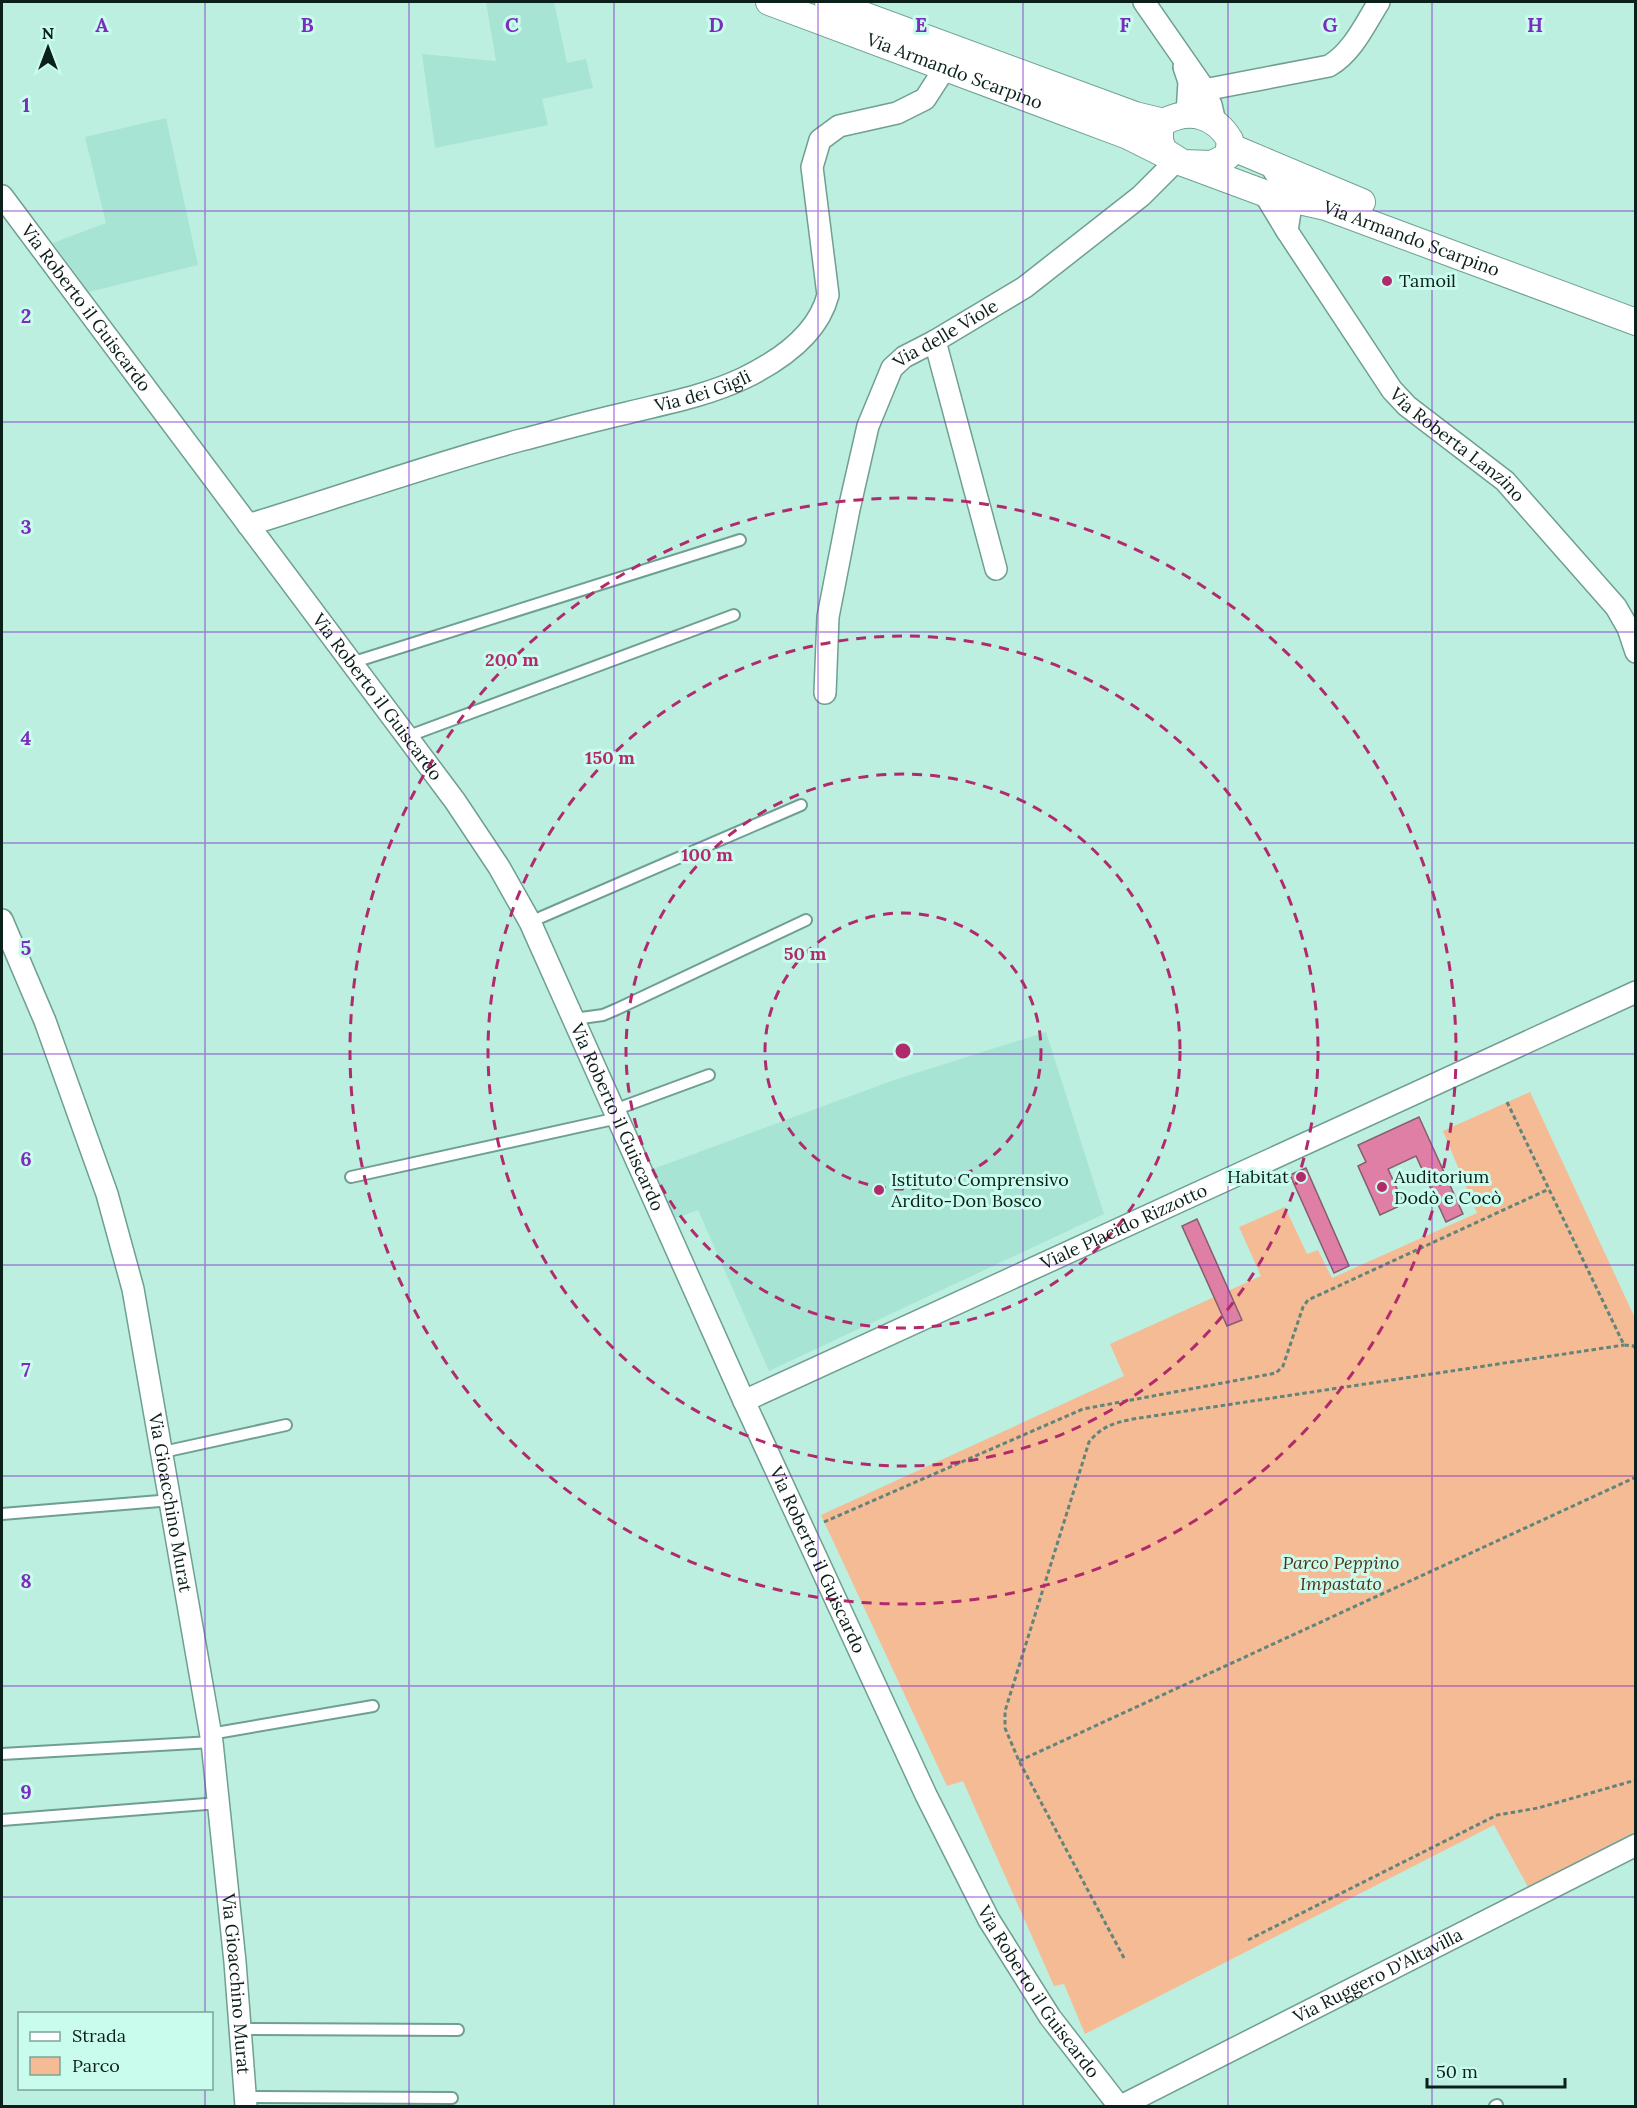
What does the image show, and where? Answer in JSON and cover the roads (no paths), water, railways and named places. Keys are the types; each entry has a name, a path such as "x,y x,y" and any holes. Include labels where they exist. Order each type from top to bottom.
{"street":[{"name":"Via Armando Scarpino","path":"769,2 1128,136 1177,160 1264,193 1326,207 1635,322"},
{"name":"Via Armando Scarpino","path":"828,2 1135,115 1175,118"},
{"path":"1144,2 1204,90 1215,122"},
{"path":"1204,90 1329,66 1340,60 1350,48 1379,2"},
{"path":"1175,118 1202,116 1215,122 1226,133 1231,147 1228,156 1212,164 1177,160 1164,151 1160,141 1160,129 1175,118 1190,82 1181,58"},
{"name":"Via dei Gigli","path":"248,525 513,442 628,412 697,398 744,378 773,362 797,344 826,305 828,294 812,167 820,140 839,126 897,113 925,99 945,68"},
{"name":"Via Armando Scarpino","path":"1231,147 1267,160 1335,192 1635,304"},
{"name":"Via delle Viole","path":"825,693 828,617 868,426 892,369 904,357 935,342 1025,287 1141,196 1177,160"},
{"path":"1267,160 1292,199 1287,231"},
{"name":"Via Roberta Lanzino","path":"1264,193 1392,390 1407,406 1505,481 1616,607 1628,628 1635,652"},
{"name":"Via Roberto il Guiscardo","path":"2,196 474,830 530,922 744,1401 927,1795 989,1920 1050,2017 1120,2106"},
{"path":"935,342 996,569"},
{"name":"Via Gioacchino Murat","path":"2,920 45,1021 107,1194 133,1289 164,1452 211,1738 219,1803 245,2102"},
{"name":"Viale Placido Rizzotto","path":"744,1401 1635,992"},
{"name":"Via Ruggero D'Altavilla","path":"1120,2106 1635,1845"}],"lane":[{"path":"351,663 740,540"},
{"path":"406,737 734,615"},
{"path":"530,922 801,805"},
{"path":"574,1019 610,1012 806,921"},
{"path":"351,1177 616,1114 709,1075"},
{"path":"164,1452 286,1425"},
{"path":"2,1514 172,1500"},
{"path":"2,1754 211,1738 374,1706"},
{"path":"2,1820 219,1803"},
{"path":"240,2029 458,2030"},
{"path":"245,2102 452,2098"}],"place":[{"name":"Tamoil","path":"1387,281"},
{"name":"Habitat","path":"1301,1177"},
{"name":"Auditorium Dodò e Cocò","path":"1382,1187"},
{"name":"Istituto Comprensivo Ardito-Don Bosco","path":"879,1190"}],"park label":[{"name":"Parco Peppino Impastato","path":"1341,1573"}]}
